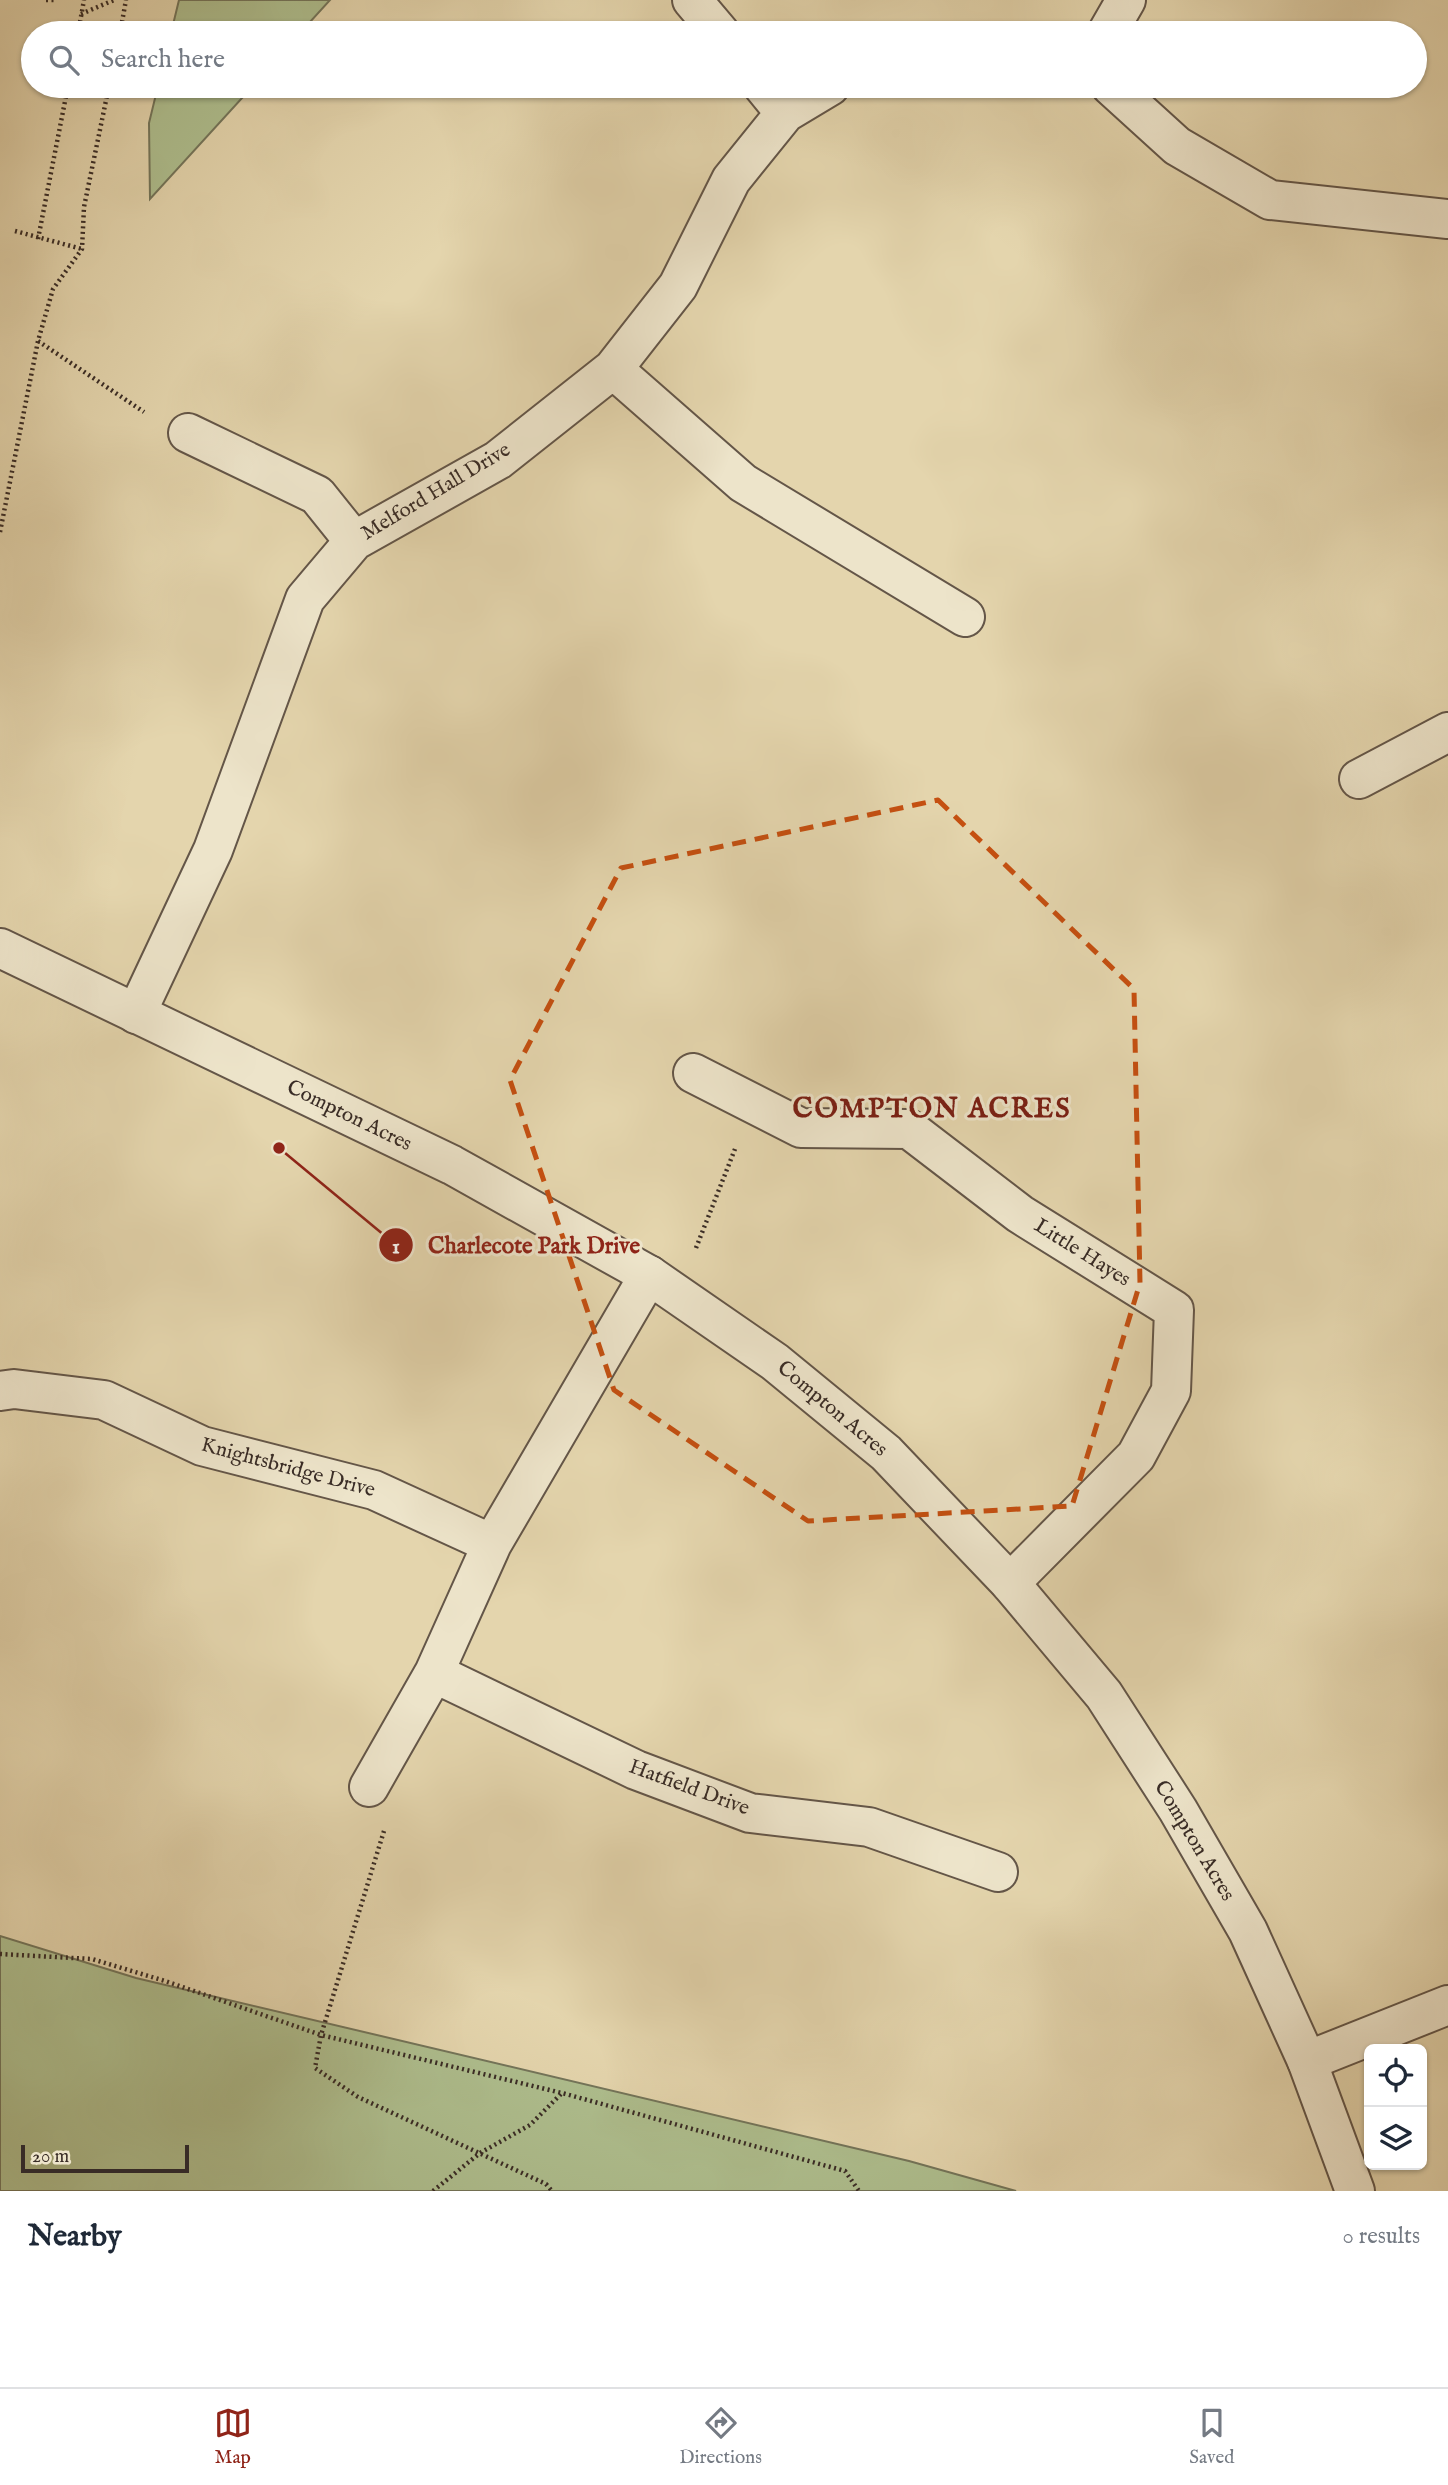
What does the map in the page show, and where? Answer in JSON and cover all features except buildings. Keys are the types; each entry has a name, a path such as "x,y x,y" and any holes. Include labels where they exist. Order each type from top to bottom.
{"street":[{"path":"692,0 710,21"},
{"path":"1114,21 1126,0"},
{"path":"1124,98 1177,146 1270,200 1448,219"},
{"name":"Melford Hall Drive","path":"136,1014 213,850 305,599 355,541 498,460 612,369 678,286 774,99"},
{"path":"612,369 743,483 965,617"},
{"path":"188,433 317,495 355,541"},
{"path":"1359,779 1448,732"},
{"name":"Compton Acres","path":"0,948 452,1165 663,1285 775,1362 886,1453 1010,1583 1104,1695 1178,1811 1248,1931 1307,2061 1355,2191"},
{"name":"Little Hayes","path":"693,1073 801,1128 909,1129 1020,1214 1174,1310 1171,1391 1136,1456 1010,1583"},
{"path":"369,1787 434,1673 492,1544 663,1285"},
{"name":"Knightsbridge Drive","path":"0,1391 14,1389 104,1400 202,1446 374,1490 492,1544"},
{"name":"Hatfield Drive","path":"434,1673 636,1770 750,1813 869,1827 998,1872"},
{"path":"1307,2061 1448,2005"}],"path":[{"path":"46,0 56,0"},
{"path":"80,21 84,0"},
{"path":"81,14 114,0"},
{"path":"122,21 126,0"},
{"path":"38,239 66,98"},
{"path":"0,532 38,341 53,289 82,248 84,207 107,98"},
{"path":"15,231 82,248"},
{"path":"38,341 139,410 188,433"},
{"path":"663,1285 753,1104"},
{"path":"369,1787 385,1834 321,2035 316,2068 358,2097 546,2184 552,2191"},
{"path":"0,1954 92,1959 165,1981 321,2035 562,2093 845,2171 859,2191"},
{"path":"433,2191 480,2153 530,2125 562,2093"}],"highlighted area":[{"path":"938,800 1134,989 1140,1283 1072,1506 808,1521 614,1390 510,1080 621,868"}],"green space":[{"path":"179,0 330,0 311,21 174,21"},
{"path":"155,98 242,98 150,199 149,123"},
{"path":"0,1936 136,1978 909,2161 1016,2191 0,2191"}],"place":[{"name":"Charlecote Park Drive","path":"279,1148"}],"district":[{"name":"COMPTON ACRES","path":"932,1109"}]}
